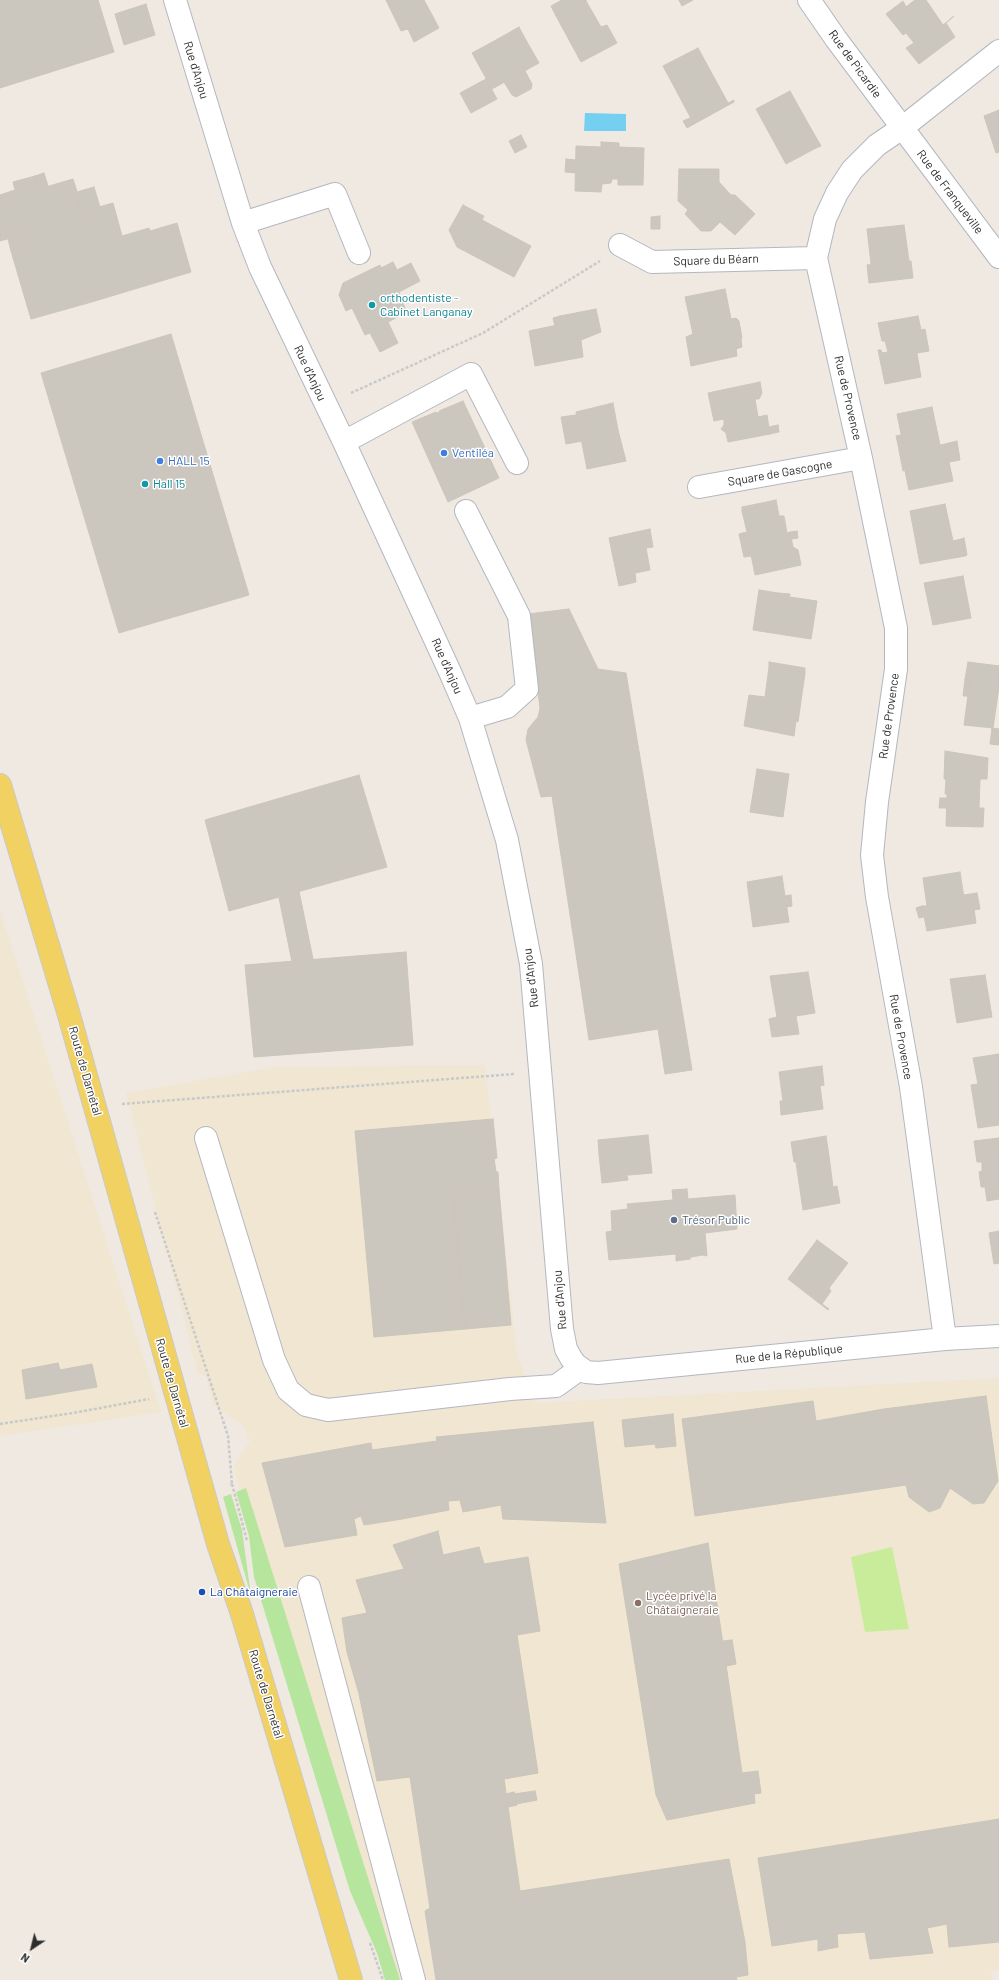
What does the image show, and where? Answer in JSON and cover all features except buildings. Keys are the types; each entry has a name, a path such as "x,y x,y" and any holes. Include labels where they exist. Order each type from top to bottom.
{"main road":[{"name":"Route de Darnétal","path":"0,785 6,823 69,1015 218,1544 242,1614 351,1980"}],"street":[{"name":"Rue d'Anjou","path":"175,0 243,223 260,268 344,442 470,718 507,840 531,964 562,1329 566,1349 575,1364 581,1368"},
{"name":"Rue de Picardie","path":"809,0 902,128"},
{"name":"Rue de Provence","path":"945,1339 910,1087 882,933 872,855 880,780 895,683 897,645 892,602 862,458 816,258 825,219 837,193 852,170 877,145 902,128 999,51"},
{"name":"Rue de Franqueville","path":"902,128 999,257"},
{"path":"243,223 335,194 358,253"},
{"name":"Square du Béarn","path":"620,245 652,262 816,258"},
{"path":"344,442 471,374 517,463"},
{"name":"Square de Gascogne","path":"699,487 862,458"},
{"path":"466,511 519,616 527,689 507,707 470,718"},
{"path":"206,1138 274,1360 288,1390 306,1405 328,1410 510,1389 556,1386 581,1368"},
{"name":"Rue de la République","path":"581,1368 586,1372 598,1373 945,1339 999,1336"},
{"path":"309,1588 414,1980"}],"path":[{"path":"325,405 483,333 594,265 620,245"},
{"path":"124,1111 122,1104 540,1072"},
{"path":"154,1211 228,1436 232,1484 204,1493"},
{"path":"0,1424 73,1414 147,1399 176,1398"}],"shaded area":[{"path":"0,910 161,1412 0,1436"},
{"name":"Lycée privé la Châtaigneraie","path":"485,1065 517,1354 535,1403 999,1378 999,1970 991,1971 992,1980 393,1980 315,1718 239,1488 234,1465 250,1441 243,1425 213,1405 206,1376 198,1373 126,1093 276,1067"}],"green space":[{"path":"246,1488 400,1980 385,1980 377,1953 350,1891 254,1577 249,1536 236,1492"},
{"path":"231,1494 242,1530 251,1596 223,1497"},
{"path":"892,1547 909,1629 865,1632 851,1557"}],"water":[{"path":"585,113 626,114 626,131 584,131"}],"place":[{"name":"orthodentiste - Cabinet Langanay","path":"372,305"},
{"name":"Ventiléa","path":"444,453"},
{"name":"HALL 15","path":"160,461"},
{"name":"Hall 15","path":"145,484"},
{"name":"Trésor Public","path":"674,1220"},
{"name":"La Châtaigneraie","path":"202,1592"},
{"name":"Lycée privé la Châtaigneraie","path":"638,1603"}]}
